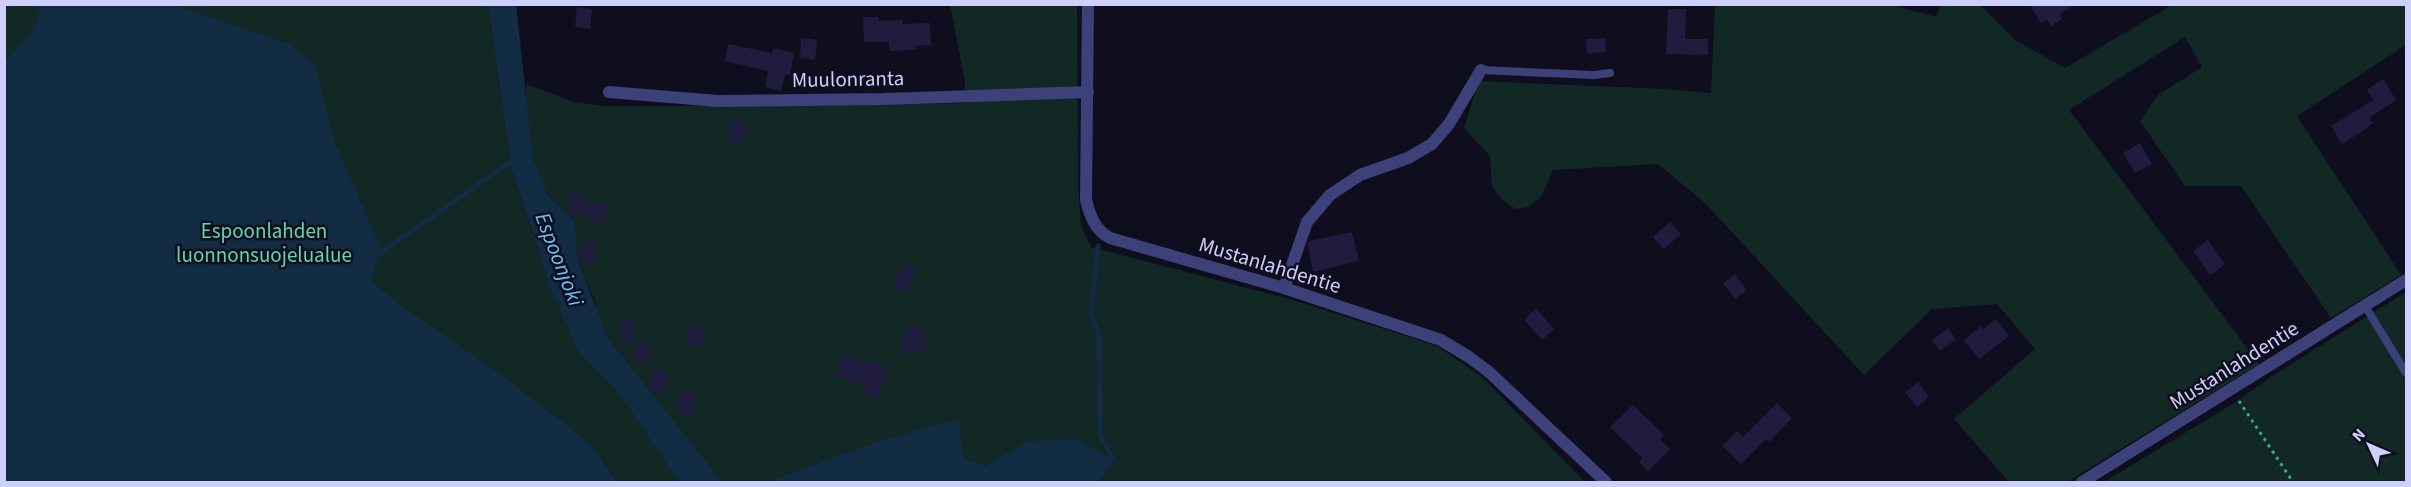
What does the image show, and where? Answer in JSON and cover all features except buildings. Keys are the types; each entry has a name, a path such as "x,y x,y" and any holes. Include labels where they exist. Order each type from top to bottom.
{"street":[{"name":"Mustanlahdentie","path":"1089,4 1086,200 1090,217 1103,234 1110,238 1284,288 1441,340 1489,372 1606,483"},
{"path":"1284,288 1307,222 1330,195 1360,175 1408,158 1432,144 1449,124 1480,70"},
{"name":"Muulonranta","path":"609,92 718,101 884,99 1088,92"},
{"name":"Mustanlahdentie","path":"2082,483 2406,280"}],"lane":[{"path":"1480,70 1594,75 1611,73"},
{"path":"2365,306 2406,373"}],"path":[{"path":"2232,390 2293,483"}],"green space":[{"path":"1886,4 1937,17 1940,5 1980,5 2015,40 2065,68 2172,5 2406,5 2406,45 2297,116 2401,275 2331,318 2241,186 2185,186 2140,121 2158,95 2202,67 2185,37 2069,110 2259,364 2067,482 2009,482 1954,419 2035,349 1997,304 1932,309 1864,375 1706,204 1658,164 1553,170 1541,197 1528,207 1516,209 1502,200 1492,186 1490,156 1464,128 1479,81 1711,93 1715,5"},
{"path":"4,5 488,5 511,168 547,280 596,305 578,260 575,221 548,194 536,169 527,126 526,84 574,102 606,106 964,103 965,82 950,5 1077,5 1078,185 1081,226 1091,247 1293,300 1437,346 1482,377 1585,482 5,482"},
{"path":"2406,292 2406,482 2104,482 2231,405 2271,377"}],"water":[{"name":"Espoonlahden luonnonsuojelualue","path":"41,5 162,5 290,47 313,67 331,139 380,253 370,280 405,309 499,373 588,442 617,482 5,482 5,61 34,30"},
{"name":"Espoonjoki","path":"488,5 516,5 533,159 548,195 575,221 578,260 608,339 722,482 679,482 617,390 579,352 547,280 511,168"},
{"path":"959,419 963,459 986,466 1028,441 1076,439 1113,459 1099,482 770,481 888,438"}],"waterway":[{"path":"162,4 290,47 313,67 331,139 380,253 516,158"},
{"path":"1098,246 1091,314 1099,334 1100,435 1113,459"}]}
